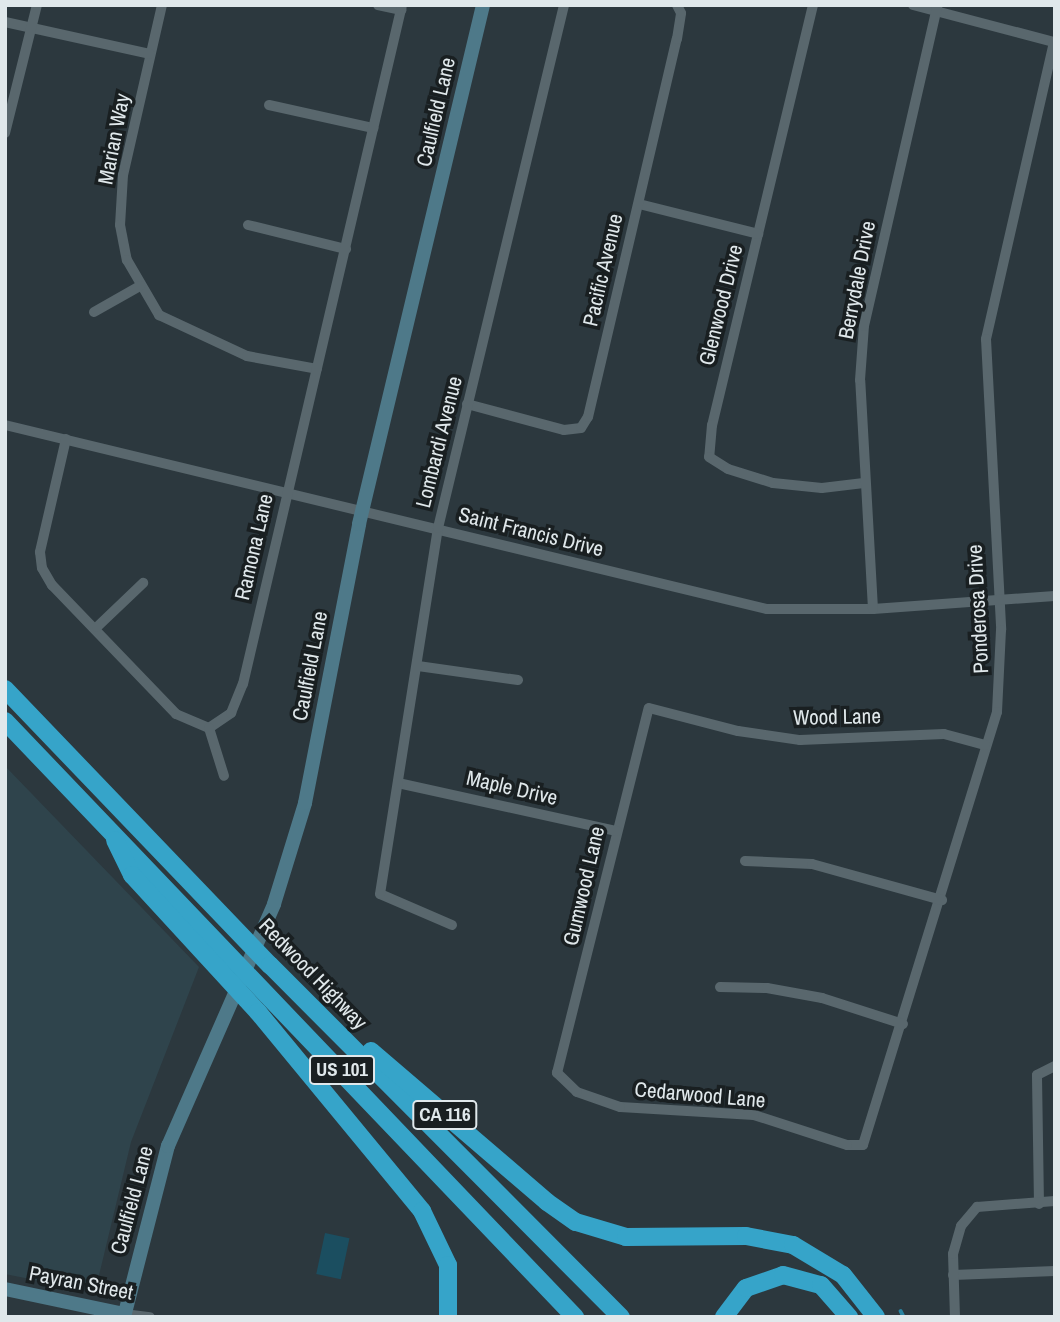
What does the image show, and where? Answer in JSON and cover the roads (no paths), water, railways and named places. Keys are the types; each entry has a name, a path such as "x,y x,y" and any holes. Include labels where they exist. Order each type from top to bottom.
{"highway":[{"name":"Redwood Highway","path":"5,689 270,965 621,1317"},
{"name":"US 101","path":"5,721 575,1317"},
{"path":"107,825 132,875 258,1013 422,1211 449,1265 448,1317"},
{"name":"CA 116","path":"270,965 569,1218 626,1237 746,1236 793,1245 843,1275 876,1317"},
{"path":"724,1317 751,1285 783,1275 821,1286 849,1317"}],"main road":[{"name":"Caulfield Lane","path":"124,1315 168,1146 274,904 304,803 363,509 483,5"},
{"name":"Payran Street","path":"5,1289 124,1315"}],"street":[{"path":"5,133 37,5"},
{"name":"Marian Way","path":"162,5 123,175 120,225 127,260 159,315 201,338 247,356 317,369"},
{"path":"379,5 402,8"},
{"name":"Lombardi Avenue","path":"452,925 380,894 438,528 564,5"},
{"name":"Pacific Avenue","path":"467,404 564,430 581,428 588,417 677,38 681,13 677,5"},
{"name":"Glenwood Drive","path":"813,5 712,425 709,457 728,469 773,483 822,488 864,483"},
{"path":"913,5 937,8 1054,42"},
{"name":"Ramona Lane","path":"209,728 231,713 243,684 402,8"},
{"name":"Berrydale Drive","path":"873,609 860,380 864,326 937,8"},
{"path":"5,22 150,54"},
{"name":"Ponderosa Drive","path":"847,1145 863,1145 942,900 985,746 998,712 1002,677 986,339 1054,42"},
{"path":"269,105 373,128"},
{"path":"639,204 758,234"},
{"path":"248,225 346,249"},
{"path":"94,312 140,286"},
{"name":"Saint Francis Drive","path":"5,425 363,509 767,609 873,609 1055,596"},
{"path":"66,439 40,552 42,568 52,586 97,627 176,715 209,728 224,776"},
{"path":"97,627 143,583"},
{"path":"418,666 518,680"},
{"name":"Wood Lane","path":"649,708 738,731 800,740 944,734 985,746"},
{"name":"Gumwood Lane","path":"557,1073 649,708"},
{"name":"Maple Drive","path":"398,783 617,831"},
{"path":"746,861 812,864 942,900"},
{"path":"720,987 767,988 822,998 903,1024"},
{"path":"1039,1204 1037,1075 1055,1066"},
{"name":"Cedarwood Lane","path":"557,1073 577,1092 620,1107 754,1115 847,1145"},
{"path":"955,1317 953,1254 961,1226 977,1207 1054,1204"},
{"path":"953,1275 1055,1271"},
{"name":"Payran Street","path":"124,1315 150,1317"}],"waterway":[{"path":"901,1311 904,1317"}]}
